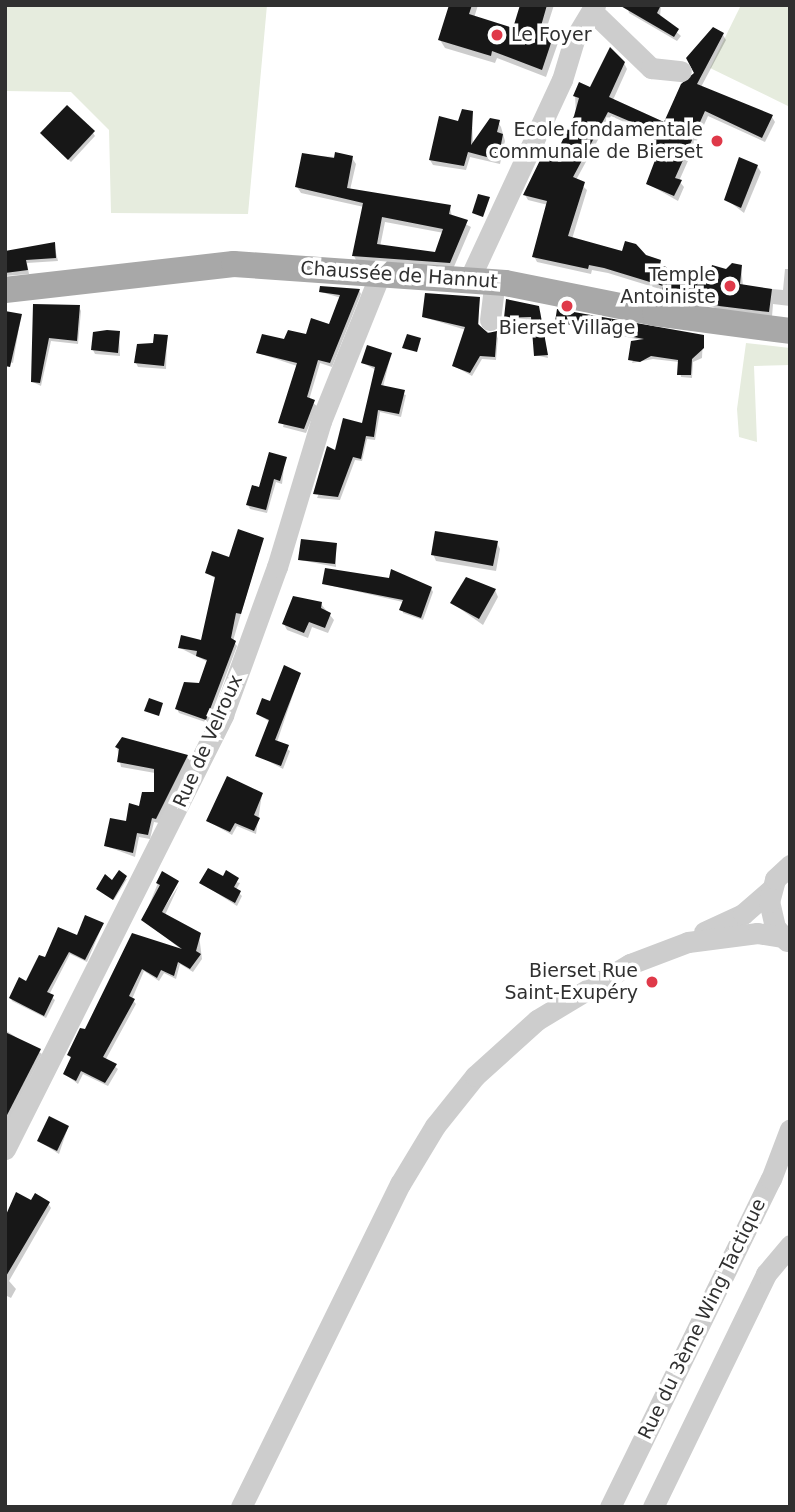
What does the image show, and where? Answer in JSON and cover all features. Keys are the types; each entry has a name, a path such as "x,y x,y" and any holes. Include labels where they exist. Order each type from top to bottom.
{"main road":[{"name":"Chaussée de Hannut","path":"5,290 234,264 482,281 655,313 790,331"}],"street":[{"path":"490,320 482,281 562,80 575,40 594,9 651,68 681,71"},
{"name":"Rue de Velroux","path":"5,1149 223,715 277,567 321,421 380,274"},
{"path":"241,1507 400,1184 454,1100 499,1051 562,1003 629,964 688,942 743,914 771,890 790,865"},
{"path":"771,890 770,915 786,940"},
{"path":"688,942 757,933 786,940"},
{"name":"Rue du 3ème Wing Tactique","path":"610,1507 767,1188 790,1129"},
{"path":"653,1507 766,1274 790,1245"}],"shaded area":[{"path":"5,5 267,5 248,214 111,213 109,130 71,92 5,91"},
{"path":"741,5 790,5 790,107 710,68"},
{"path":"746,343 790,348 790,365 754,366 757,442 739,437 737,409"}],"building":[{"name":"Le Foyer","path":"449,5 472,5 469,14 513,28 520,5 547,5 541,26 555,31 542,70 492,51 491,56 438,40"},
{"path":"619,5 661,5 657,13 679,29 674,37"},
{"path":"713,27 724,33 697,84 773,115 762,138 705,111 675,178 682,180 674,196 646,184 657,155 649,152 657,133 608,112 573,177 585,182 568,236 622,251 625,241 636,244 646,255 661,260 660,265 708,280 712,265 726,269 732,263 742,265 740,284 772,289 769,312 719,306 691,295 690,302 660,295 663,286 604,268 589,265 588,269 532,257 547,201 523,195 545,150 556,154 574,116 579,98 573,96 579,82 590,87 610,47 625,62 609,97 664,122 681,84 694,73 686,58"},
{"path":"67,105 95,131 68,160 40,133"},
{"path":"462,109 473,111 471,145 490,118 500,120 497,132 503,134 498,160 468,152 464,166 429,160 439,116 458,121"},
{"path":"335,152 353,156 347,188 451,205 449,214 468,220 450,263 352,256 363,203 295,187 302,153 334,158","holes":["382,217 443,229 435,252 377,244"]},
{"path":"739,157 758,165 741,208 724,200"},
{"path":"478,194 490,197 483,217 472,213"},
{"path":"55,242 56,258 26,260 28,270 5,273 5,251"},
{"path":"320,286 360,289 330,363 318,360 307,397 315,400 304,429 278,423 297,363 256,353 262,334 284,339 288,330 306,334 311,318 329,324 340,295 319,292"},
{"path":"425,293 480,297 478,324 488,333 497,331 495,357 480,356 470,373 452,366 465,327 422,317"},
{"path":"506,299 539,306 548,355 534,356 531,317 504,318"},
{"path":"33,304 80,305 77,341 49,338 40,383 31,382"},
{"path":"557,309 704,335 704,348 692,359 691,375 677,375 678,360 651,356 640,362 628,360 631,341 644,339 555,322"},
{"path":"5,311 22,314 10,367 5,366"},
{"path":"120,331 118,353 91,350 93,332"},
{"path":"154,334 168,335 164,366 134,363 137,344 153,343"},
{"path":"407,334 421,338 417,352 402,348"},
{"path":"367,345 392,353 381,385 405,390 399,414 378,410 374,437 366,436 361,459 353,457 338,497 313,494 327,446 335,450 343,418 362,423 375,367 361,363"},
{"path":"269,452 287,457 280,481 274,479 266,510 246,505 252,485 259,487"},
{"path":"238,529 264,538 241,614 236,613 231,638 236,641 206,720 175,709 184,682 199,683 207,660 196,656 197,651 178,648 181,635 201,640 215,577 205,573 212,551 229,557"},
{"path":"435,531 498,541 493,566 431,555"},
{"path":"301,539 337,543 335,564 298,560"},
{"path":"325,568 389,578 391,569 432,587 421,618 399,610 403,600 322,584"},
{"path":"466,577 496,589 479,619 450,603"},
{"path":"293,596 322,602 321,608 331,613 325,628 309,622 304,633 282,624"},
{"path":"284,665 301,673 275,740 289,745 281,766 255,756 269,720 256,714 262,698 270,701"},
{"path":"149,698 163,703 159,716 144,711"},
{"path":"122,737 188,755 156,819 152,818 148,835 137,833 133,853 104,846 110,818 126,821 129,803 139,806 142,792 154,792 154,769 117,762 119,749 115,747"},
{"path":"227,776 263,793 254,815 260,818 254,831 235,823 230,832 206,821"},
{"path":"208,868 223,876 226,870 239,878 234,887 241,891 235,903 199,883"},
{"path":"119,870 127,876 113,900 96,889 105,874 112,880"},
{"path":"162,871 179,881 162,912 201,933 196,951 201,954 190,969 178,962 174,976 161,970 157,978 142,969 129,996 135,999 103,1057 117,1064 105,1083 81,1071 76,1081 63,1074 71,1057 67,1055 80,1028 85,1029 132,933 182,949 141,920 160,885 156,883"},
{"path":"85,915 104,923 85,960 69,952 47,992 54,995 44,1016 9,998 19,977 26,981 39,955 45,957 58,927 77,935"},
{"path":"5,1032 41,1049 5,1119"},
{"path":"49,1116 69,1126 57,1151 37,1141"},
{"path":"16,1192 31,1200 35,1193 50,1202 5,1278 5,1217"}],"place":[{"name":"Le Foyer","path":"497,35"},
{"name":"Ecole fondamentale communale de Bierset","path":"717,141"},
{"name":"Temple Antoiniste","path":"730,286"},
{"name":"Bierset Village","path":"567,306"},
{"name":"Bierset Rue Saint-Exupéry","path":"652,982"}]}
